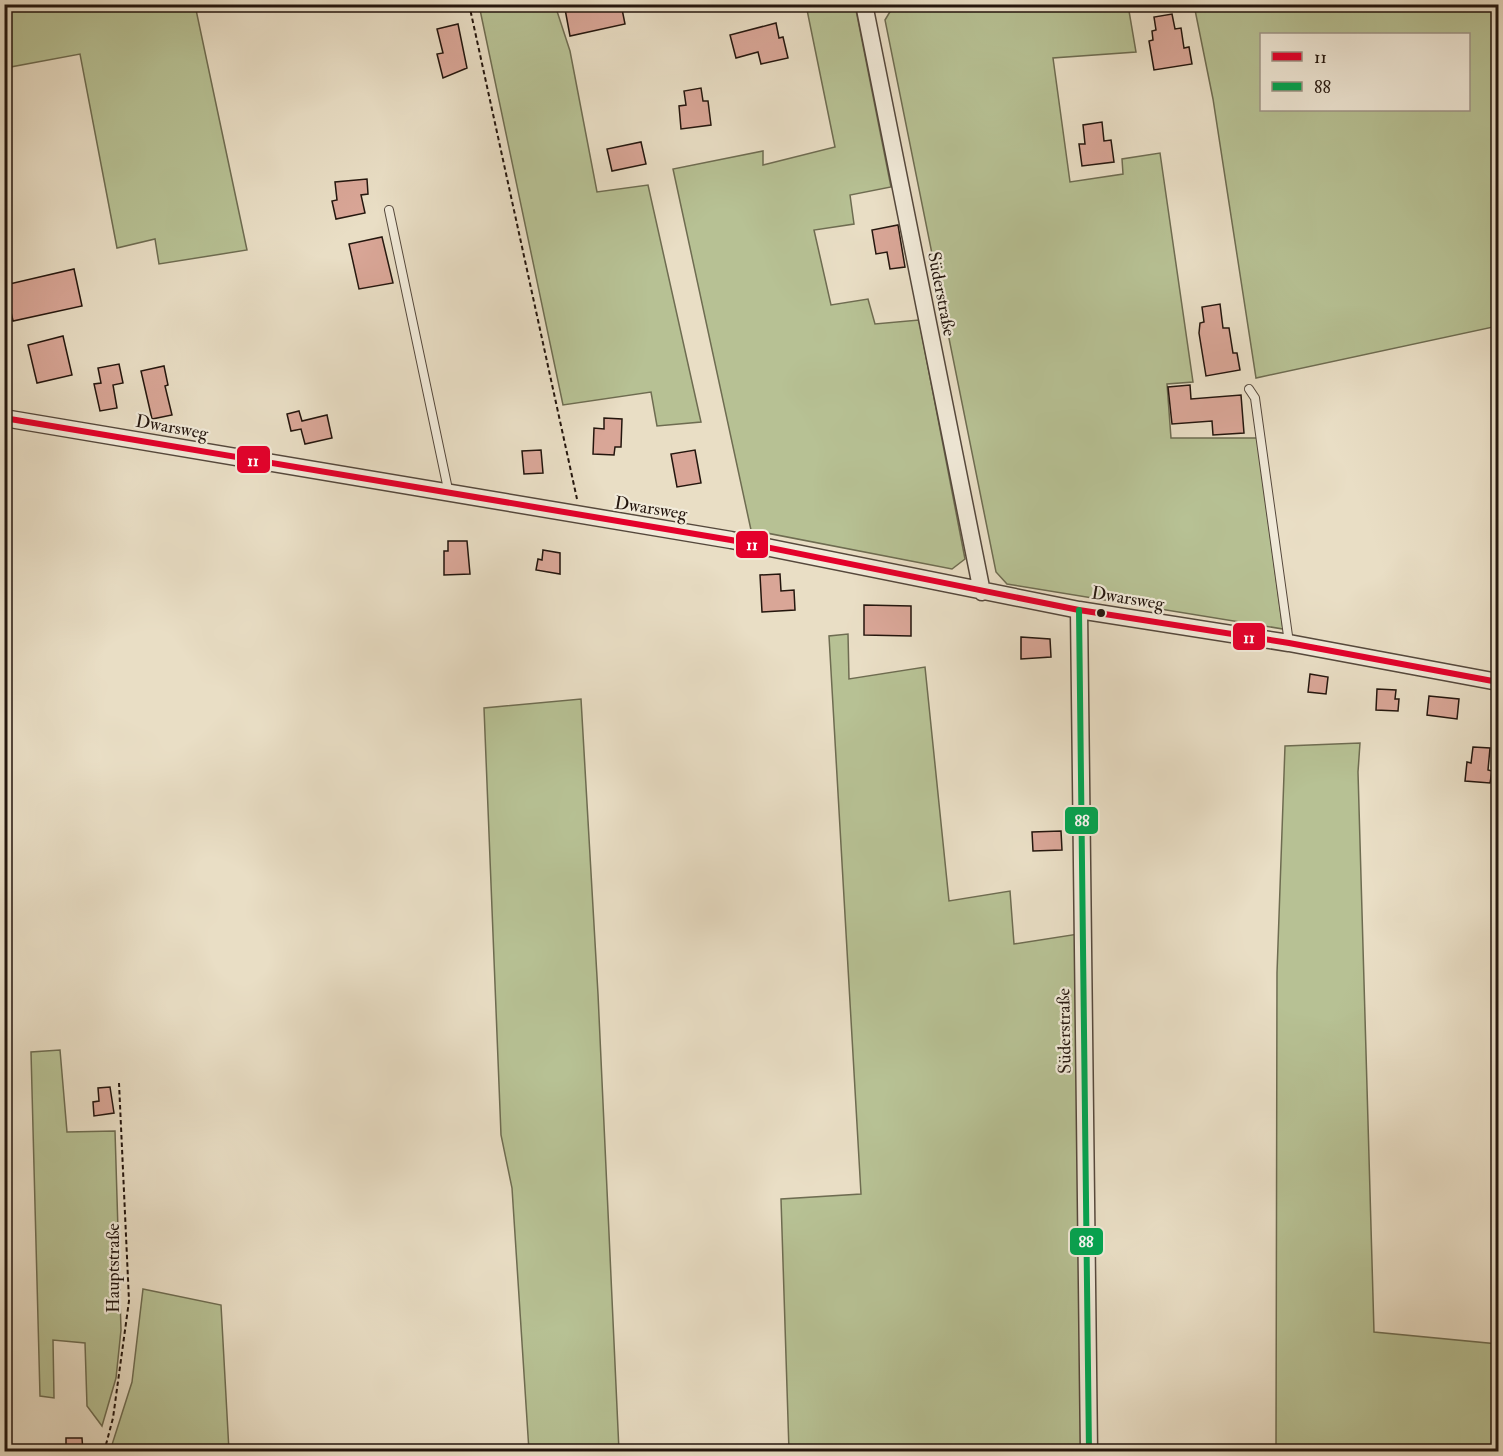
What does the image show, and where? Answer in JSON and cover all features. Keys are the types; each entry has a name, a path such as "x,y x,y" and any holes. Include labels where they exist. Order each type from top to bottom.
{"street":[{"name":"Süderstraße","path":"864,4 982,592"},
{"name":"Dwarsweg","path":"4,418 731,540 1079,610 1289,643 1498,682"},
{"name":"Süderstraße","path":"1079,610 1089,1452"}],"lane":[{"path":"389,210 449,494"},
{"path":"1249,389 1255,398 1289,643"}],"path":[{"path":"469,4 581,516"},
{"name":"Hauptstraße","path":"104,1452 115,1409 129,1301 119,1083"}],"green space":[{"path":"4,5 195,5 247,250 159,264 155,239 117,248 80,54 5,68"},
{"path":"479,5 555,5 570,51 597,192 648,185 701,422 657,426 651,392 563,405"},
{"path":"806,5 855,5 891,187 850,195 854,224 814,230 831,305 868,299 875,324 919,320 965,559 952,569 751,530 673,169 763,151 763,165 835,147"},
{"path":"1013,5 1128,5 1136,52 1053,58 1070,182 1123,174 1122,159 1160,153 1193,382 1167,384 1171,438 1257,438 1283,629 1007,584 996,572 885,20 891,10"},
{"path":"1194,5 1495,5 1498,13 1498,326 1256,378 1213,99"},
{"path":"848,634 849,679 925,667 949,901 1010,891 1014,944 1078,934 1084,1451 789,1451 781,1199 861,1194 829,636"},
{"path":"581,699 598,994 619,1451 529,1451 512,1188 501,1135 484,708"},
{"path":"1360,743 1358,772 1374,1332 1498,1344 1498,1451 1276,1451 1277,973 1285,746"},
{"path":"60,1050 67,1132 115,1131 121,1330 116,1378 102,1426 87,1406 85,1343 53,1340 54,1398 40,1396 31,1052"},
{"path":"143,1289 221,1305 229,1451 110,1451 132,1382"}],"building":[{"path":"585,4 621,4 625,24 570,36 565,9"},
{"path":"1172,14 1175,29 1181,28 1184,48 1189,47 1192,64 1154,70 1149,41 1153,40 1152,31 1156,30 1154,17"},
{"path":"776,23 779,38 783,37 788,58 761,64 758,52 736,58 730,35"},
{"path":"458,24 467,68 443,78 437,54 443,53 437,29"},
{"path":"701,88 703,101 708,101 711,125 681,129 679,106 686,105 684,91"},
{"path":"1102,122 1104,141 1111,140 1114,162 1082,166 1079,144 1085,144 1083,125"},
{"path":"641,142 646,164 612,171 607,149"},
{"path":"367,179 368,194 361,195 365,213 336,219 332,201 337,200 335,182"},
{"path":"898,225 905,267 890,269 887,252 876,254 872,230"},
{"path":"382,237 393,283 359,289 349,244"},
{"path":"74,269 82,306 13,321 5,285"},
{"path":"1220,304 1223,328 1229,328 1233,353 1237,353 1240,370 1206,376 1199,333 1200,323 1204,322 1202,307"},
{"path":"63,336 72,375 37,383 28,345"},
{"path":"119,364 123,383 113,385 117,408 100,411 94,384 101,383 98,368"},
{"path":"164,366 168,385 165,386 172,415 152,419 141,371"},
{"path":"1190,385 1191,399 1241,395 1244,433 1213,435 1212,421 1172,424 1168,387"},
{"path":"299,411 302,421 327,415 332,438 305,444 301,429 291,431 287,414"},
{"path":"604,418 622,419 621,447 615,447 614,455 593,454 594,428 604,429"},
{"path":"541,450 543,473 524,474 522,451"},
{"path":"695,450 701,483 677,487 671,454"},
{"path":"448,541 467,541 470,574 444,575 444,551 448,551"},
{"path":"543,550 560,553 560,574 536,570 538,559 542,560"},
{"path":"780,574 781,591 794,590 795,610 762,612 760,575"},
{"path":"864,605 911,606 911,636 864,635"},
{"path":"1021,637 1050,639 1051,657 1021,659"},
{"path":"1310,674 1328,677 1326,694 1308,692"},
{"path":"1377,689 1396,690 1395,699 1399,699 1398,711 1376,710"},
{"path":"1429,696 1459,699 1457,719 1427,715"},
{"path":"1473,747 1490,748 1488,770 1492,771 1490,783 1465,781 1467,762 1471,763"},
{"path":"1061,831 1062,850 1033,851 1032,832"},
{"path":"110,1087 114,1113 94,1116 93,1102 99,1101 98,1088"},
{"path":"66,1438 82,1438 83,1452 66,1452"}],"transit line":[{"name":"11","path":"4,418 731,540 1079,610 1289,643 1498,682"},
{"name":"88","path":"1079,610 1089,1452"}]}
